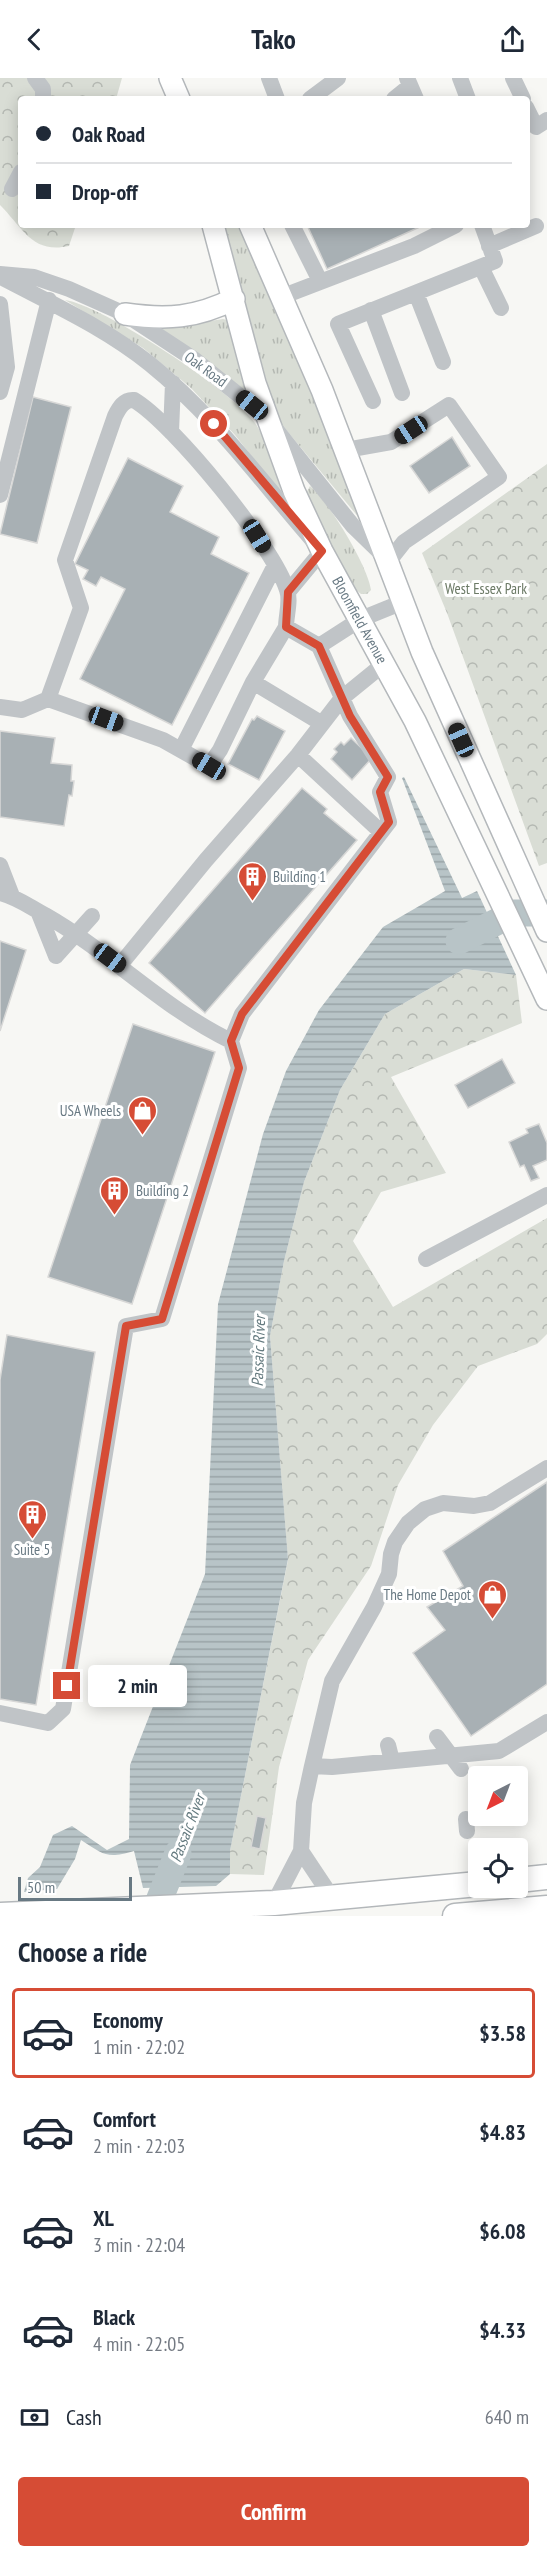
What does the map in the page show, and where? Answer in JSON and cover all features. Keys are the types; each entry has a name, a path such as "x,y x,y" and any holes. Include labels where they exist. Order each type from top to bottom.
{"highway":[{"path":"528,1879 547,1877"},
{"path":"9,1915 274,1903 468,1885"},
{"path":"455,1916 547,1908"}],"main road":[{"path":"170,78 178,96"},
{"name":"Bloomfield Avenue","path":"214,228 266,417 294,491 322,551 385,663 430,750 547,999"},
{"path":"251,228 346,450 422,652 547,931"},
{"path":"125,314 155,318 192,316 215,309 234,299"}],"street":[{"path":"269,78 276,96"},
{"path":"314,96 338,78"},
{"path":"460,78 467,96"},
{"path":"513,78 522,96"},
{"path":"530,115 536,127 547,120"},
{"path":"12,189 18,178"},
{"path":"489,246 536,226"},
{"path":"294,228 320,281"},
{"path":"281,297 414,246 450,228"},
{"path":"374,401 338,324 495,261 483,228"},
{"path":"481,267 501,308"},
{"name":"Oak Road","path":"0,275 96,326 173,383 214,424 322,551"},
{"name":"Oak Road","path":"0,275 34,277 69,289 125,314 195,360 266,417 353,526 389,561"},
{"path":"416,292 443,362"},
{"path":"0,495 49,300"},
{"path":"0,304 6,367 1,383"},
{"path":"371,310 402,393"},
{"path":"171,432 173,383"},
{"path":"0,707 22,710 48,699 163,740 209,766 220,750 253,682 286,627 288,592 257,536 193,455 171,432 134,400 122,404 115,416 65,561 81,608 48,699"},
{"path":"346,450 391,442 449,405 499,477 404,542 389,561"},
{"path":"288,592 322,551"},
{"path":"181,750 275,565"},
{"path":"319,646 361,619 403,602"},
{"path":"0,1713 48,1723 63,1709 126,1326 162,1319 239,1068 231,1041 242,1014 389,822 380,792 388,777 342,698 319,646 286,627"},
{"path":"120,965 206,860 298,755 342,698 385,663"},
{"path":"253,682 321,723"},
{"path":"298,755 381,832"},
{"path":"0,865 6,894 76,933 206,1029 231,1041"},
{"path":"38,911 56,956 92,916"},
{"path":"426,1259 547,1195"},
{"path":"274,1903 301,1851 304,1803 316,1743 341,1677 366,1635 389,1574 395,1542 408,1523 425,1509 443,1503 474,1506 500,1499 547,1468"},
{"path":"312,1766 332,1767 390,1753 456,1763 500,1751 547,1722"},
{"path":"437,1737 456,1763"},
{"path":"301,1851 333,1899"}],"green space":[{"path":"0,78 122,78 117,96 18,96 18,225 0,205"},
{"path":"20,228 75,228 69,246 56,247 37,243"},
{"path":"222,228 241,228 324,420 360,519 278,420"},
{"path":"65,300 83,305 107,317 166,351 242,409 255,423 262,437 281,491 235,435 191,388 143,348"},
{"path":"227,320 245,390 155,324 191,324"},
{"name":"West Essex Park","path":"547,464 547,863 539,866 447,613 422,553"},
{"path":"310,486 327,506 363,566 371,590 367,594 361,594 355,589 330,544 306,493"},
{"path":"464,969 516,975 522,1023 391,1077 446,1173 381,1192 353,1241 393,1307 547,1218 547,1334 537,1344 478,1366 433,1425 398,1485 371,1566 308,1660 279,1767 264,1875 230,1874 230,1851 288,1560 270,1336 284,1261 304,1182 340,1090 385,1014"}],"water":[{"path":"404,777 462,898 477,891 516,975 464,969 385,1014 340,1090 304,1182 284,1261 270,1336 288,1559 230,1851 230,1874 216,1886 143,1888 134,1851 118,1855 106,1854 81,1840 75,1859 57,1889 24,1892 28,1878 40,1867 53,1835 72,1826 107,1850 129,1839 130,1765 205,1574 218,1304 263,1134 286,1071 319,1010 383,927 445,891 402,778"}],"building":[{"path":"308,228 417,228 327,269"},
{"path":"33,397 71,407 37,543 0,534"},
{"path":"452,437 470,466 429,493 410,466"},
{"path":"128,458 183,486 170,512 219,537 211,554 249,573 172,725 80,679 125,589 101,577 96,586 83,579 88,570 75,564"},
{"path":"257,716 285,731 259,780 228,764 252,719 254,720"},
{"path":"0,731 55,738 51,763 72,765 71,781 74,781 72,796 69,795 64,826 0,817"},
{"path":"351,738 372,758 352,780 331,759 337,752 334,749 341,742 344,745"},
{"name":"Building 1","path":"302,788 327,809 324,813 357,840 205,1013 149,963"},
{"path":"0,941 26,950 0,1031"},
{"name":"Building 2","path":"133,1024 215,1052 132,1304 48,1277"},
{"path":"502,1059 515,1083 468,1108 455,1085"},
{"path":"539,1124 547,1143 547,1160 533,1166 539,1178 531,1181 524,1165 520,1167 509,1142 528,1133 526,1129"},
{"name":"Suite 5","path":"7,1335 95,1352 36,1705 0,1699 0,1380"},
{"name":"The Home Depot","path":"547,1482 547,1684 471,1736 413,1653 445,1630 427,1607 463,1586 443,1551"},
{"path":"257,1816 266,1818 260,1849 251,1847"}],"waterway":[{"name":"Passaic River","path":"459,941 514,913 547,913"},
{"name":"Passaic River","path":"153,1916 178,1853"}],"place":[{"name":"Building 1","path":"252,902"},
{"name":"USA Wheels","path":"142,1136"},
{"name":"Building 2","path":"115,1216"},
{"name":"Suite 5","path":"32,1540"},
{"name":"The Home Depot","path":"492,1620"}],"route":[{"path":"67,1686 126,1326 162,1319 239,1068 231,1041 242,1014 389,822 380,792 388,777 350,716 319,646 286,627 288,592 322,551 214,424"}]}
